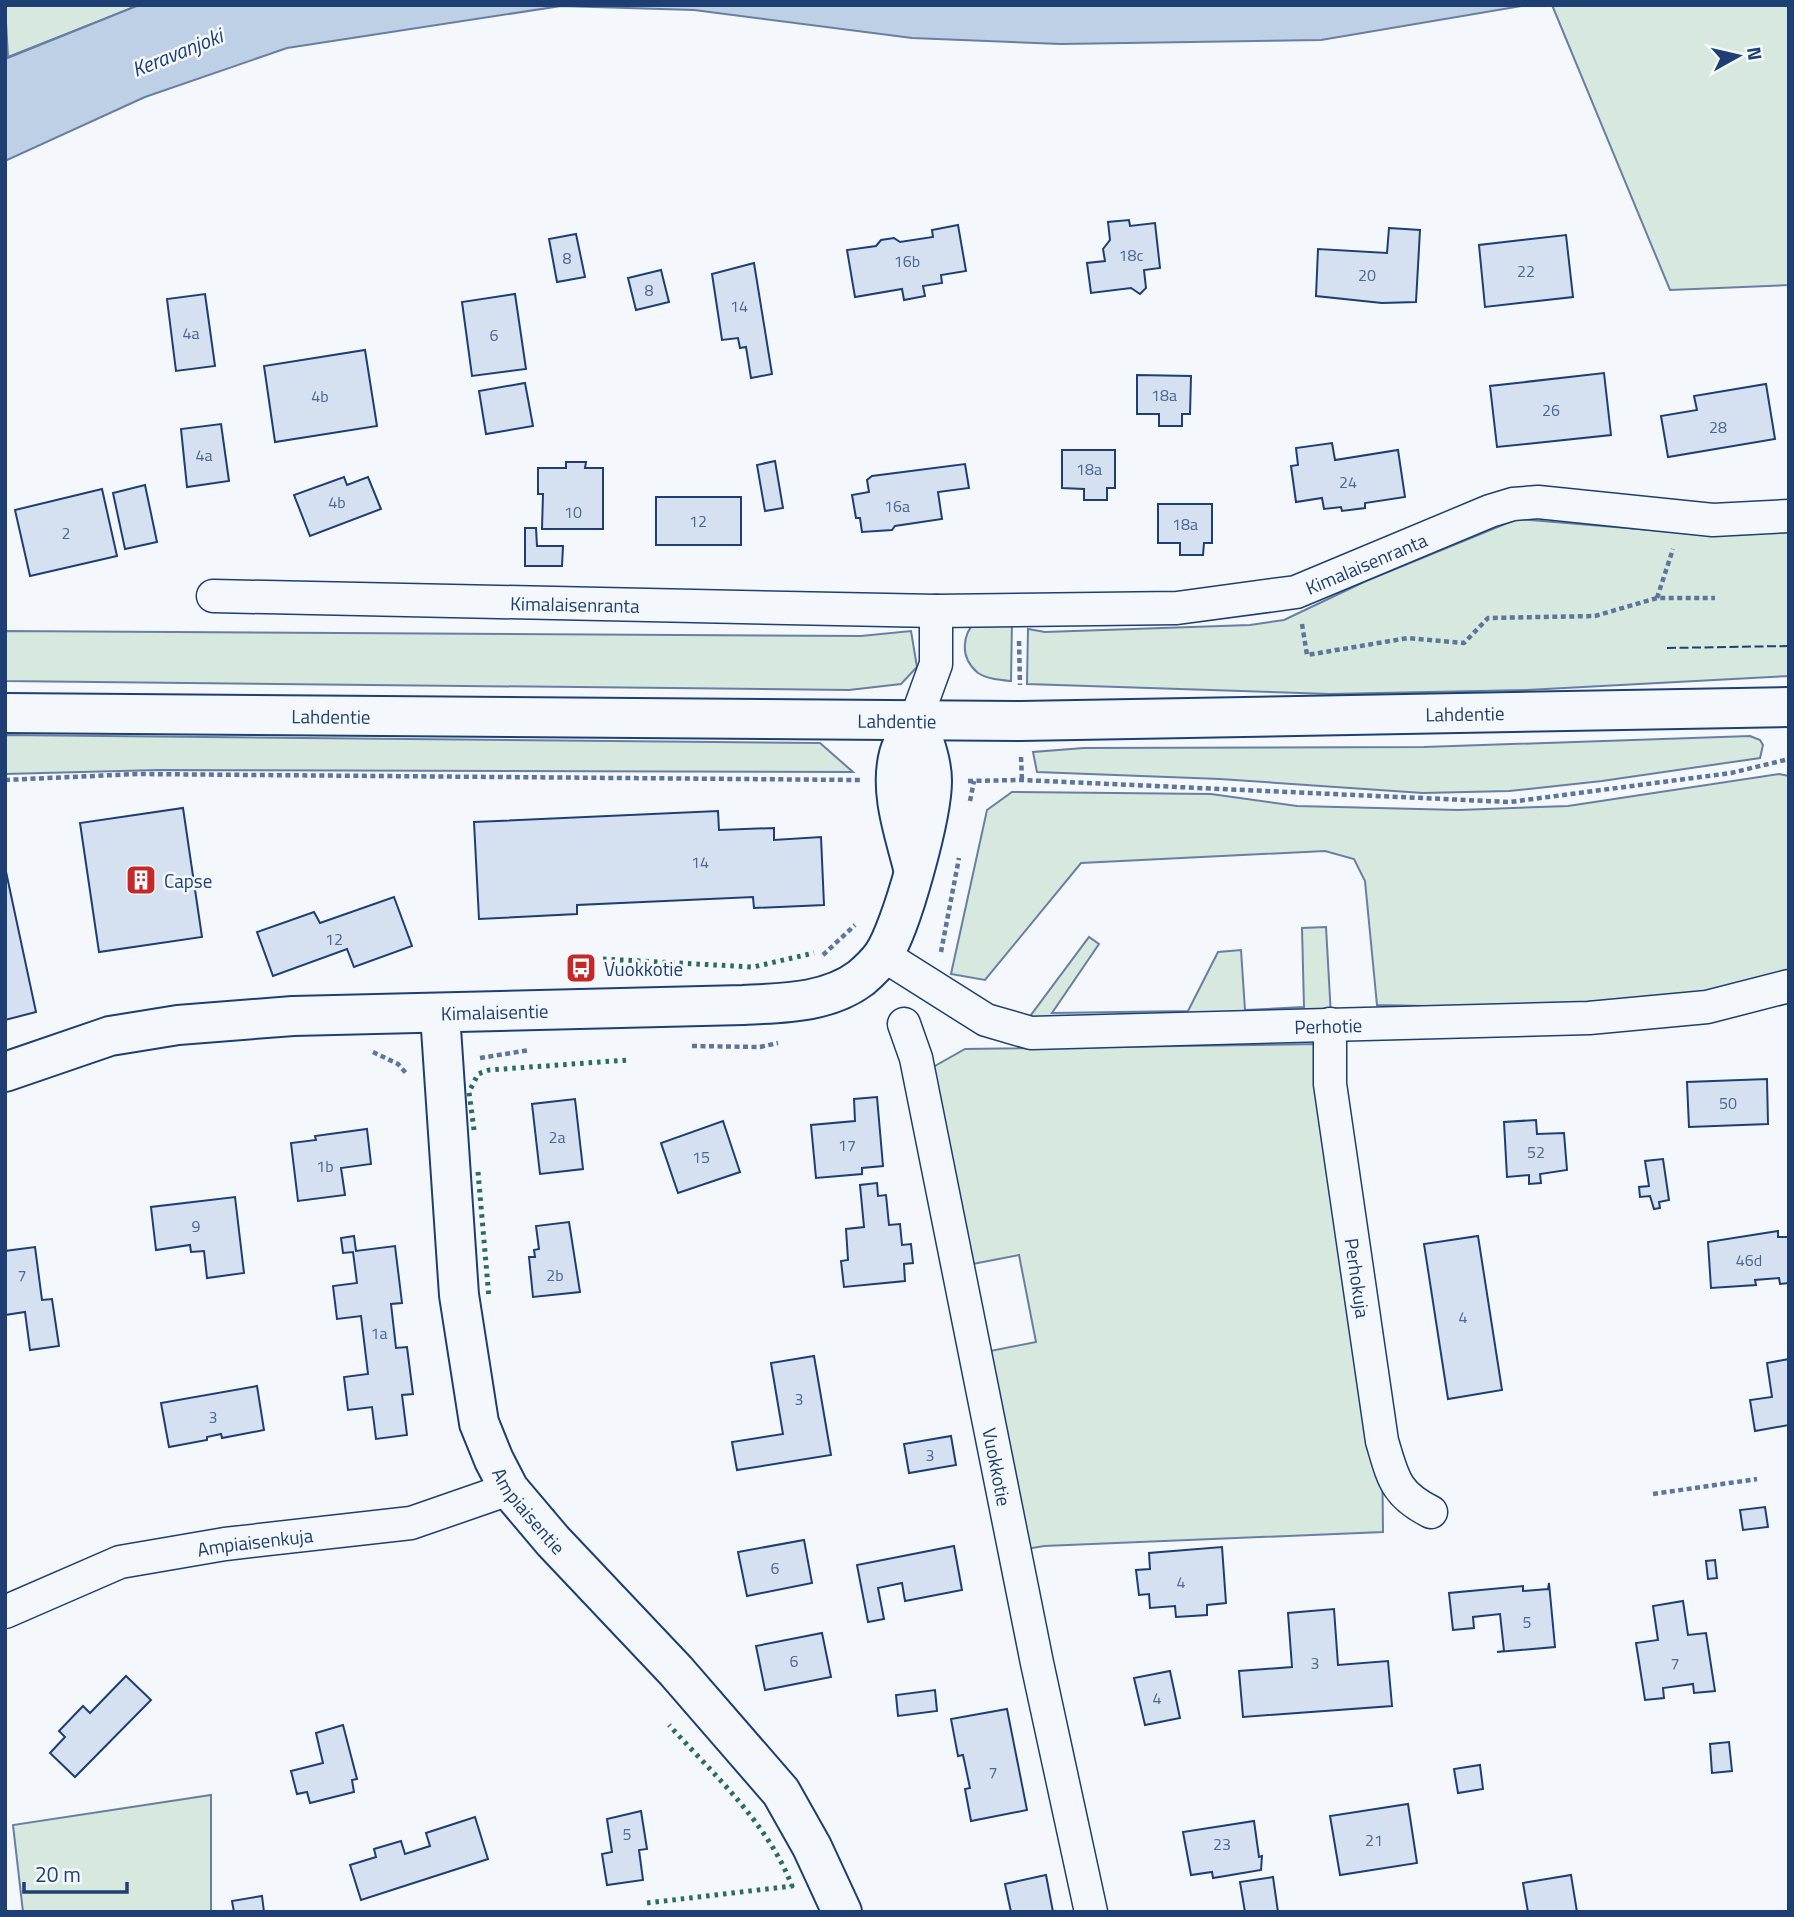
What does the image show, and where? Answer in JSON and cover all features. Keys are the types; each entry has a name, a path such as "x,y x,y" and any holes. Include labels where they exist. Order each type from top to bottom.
{"street":[{"name":"Kimalaisenranta","path":"213,596 936,611 1177,608 1296,592 1513,503 1538,502 1713,520 1789,516"},
{"path":"916,719 936,664 936,611"},
{"name":"Lahdentie","path":"5,713 1034,720 1789,707"},
{"name":"Kimalaisentie","path":"5,1072 110,1036 178,1025 293,1016 795,1002 836,992 861,978 883,955 900,918 929,813 932,780 929,756 916,719"},
{"name":"Perhotie","path":"883,955 986,1020 1031,1033 1589,1018 1707,1007 1789,986"},
{"name":"Ampiaisentie","path":"440,1014 459,1295 479,1423 509,1489 552,1541 676,1671 781,1792 812,1847 842,1912"},
{"name":"Vuokkotie","path":"904,1024 916,1058 1037,1662 1091,1912"},
{"name":"Perhokuja","path":"1329,1024 1330,1084 1382,1441 1396,1486 1412,1502 1431,1513"},
{"name":"Ampiaisenkuja","path":"5,1612 120,1562 225,1544 411,1523 509,1489"}],"path":[{"path":"1657,598 1673,548 1713,520"},
{"path":"1296,592 1307,655 1408,638 1464,643 1488,618 1595,616 1657,598 1715,597"},
{"path":"1019,610 1020,684"},
{"path":"968,809 974,781 1022,780 1510,802 1731,773 1789,760"},
{"path":"5,780 137,774 852,780 859,791"},
{"path":"939,959 961,850"},
{"path":"821,957 859,918"},
{"path":"367,1051 398,1064"},
{"path":"1653,1494 1757,1479"}],"shaded area":[{"path":"5,5 137,6 8,57"},
{"path":"1552,5 1789,5 1789,285 1670,290"},
{"path":"1517,519 1711,535 1789,532 1789,676 1527,690 1330,694 1027,684 1028,629 1045,632 1250,625 1284,620 1366,581"},
{"path":"977,619 1012,621 1011,681 982,675 968,660 965,653 966,639"},
{"path":"5,631 861,636 911,631 917,667 901,684 849,690 5,681"},
{"path":"5,735 820,743 853,772 158,770 5,774"},
{"path":"1750,736 1760,740 1763,745 1760,758 1602,781 1509,791 1423,793 1220,779 1037,772 1033,752 1084,748 1424,747"},
{"path":"1779,774 1789,776 1789,971 1694,997 1472,1007 1377,1005 1365,881 1354,859 1325,851 1081,863 985,980 951,974 987,810 1012,792 1211,794 1297,806 1459,810 1568,806"},
{"path":"1326,927 1331,1016 1030,1024 1031,1015 1089,937 1099,944 1052,1013 1188,1011 1218,952 1241,950 1245,1010 1304,1007 1302,928"},
{"path":"1322,1044 1382,1441 1383,1532 1044,1546 1015,1551 975,1354 1036,1342 1019,1255 957,1267 919,1075 965,1049"},
{"path":"211,1795 211,1912 23,1912 13,1825"}],"water":[{"name":"Keravanjoki","path":"139,5 1527,5 1321,40 1061,44 912,38 694,10 561,6 287,48 145,97 5,161 5,59"}],"building":[{"path":"1129,220 1130,226 1155,223 1160,268 1144,270 1146,288 1140,294 1131,288 1091,293 1087,263 1105,261 1103,249 1110,240 1108,222"},
{"path":"958,225 966,271 941,275 942,283 923,286 925,296 904,300 902,289 855,297 847,250 876,246 881,240 894,238 900,242 933,237 932,230"},
{"path":"1389,228 1420,230 1416,302 1382,303 1316,296 1318,249 1387,253"},
{"path":"576,234 585,277 557,282 549,239"},
{"path":"1566,235 1573,297 1485,307 1479,245"},
{"path":"754,263 772,374 751,378 746,347 740,348 738,338 722,340 712,274"},
{"path":"661,270 669,302 636,310 628,278"},
{"path":"205,294 215,366 176,371 167,299"},
{"path":"515,294 526,369 472,376 462,302"},
{"path":"365,350 377,426 275,442 264,366"},
{"path":"1604,373 1611,435 1497,447 1490,386"},
{"path":"1137,375 1191,376 1190,414 1182,414 1182,426 1159,426 1159,414 1137,414"},
{"path":"525,383 533,426 486,434 479,391"},
{"path":"1766,384 1775,439 1668,457 1661,416 1697,410 1694,396"},
{"path":"221,424 229,481 187,487 181,429"},
{"path":"1332,443 1335,460 1398,450 1405,497 1365,503 1365,508 1342,511 1341,507 1324,509 1322,498 1296,502 1291,466 1298,465 1296,448"},
{"path":"1062,450 1115,450 1115,488 1107,488 1107,500 1084,500 1084,489 1062,488"},
{"path":"775,461 783,508 765,511 757,465"},
{"path":"566,462 586,462 585,468 603,468 603,529 542,529 543,494 538,494 538,468 566,468"},
{"path":"965,464 969,488 938,492 942,519 895,526 892,530 862,532 860,518 856,518 852,495 869,492 867,480 872,476"},
{"path":"344,477 347,485 368,477 381,509 310,536 294,495"},
{"path":"145,485 157,542 125,549 113,493"},
{"path":"102,489 117,556 30,576 15,510"},
{"path":"656,497 741,497 741,545 656,545"},
{"path":"1158,504 1212,504 1212,543 1204,543 1203,555 1180,555 1180,543 1158,543"},
{"path":"525,528 536,528 537,546 563,546 562,566 525,566"},
{"name":"Capse","path":"183,808 202,937 99,952 80,823"},
{"path":"718,811 719,830 774,828 774,840 821,837 824,905 754,908 753,897 577,905 577,914 479,919 474,822"},
{"path":"5,867 36,1012 5,1020"},
{"path":"394,897 412,946 354,967 347,949 273,976 257,932 314,912 320,923"},
{"path":"1767,1079 1768,1124 1689,1127 1687,1082"},
{"path":"877,1097 883,1166 862,1168 862,1174 816,1178 811,1125 855,1121 854,1099"},
{"path":"575,1099 583,1169 540,1174 532,1104"},
{"path":"1536,1120 1537,1134 1564,1133 1567,1170 1540,1174 1541,1183 1529,1184 1529,1175 1507,1177 1504,1122"},
{"path":"723,1121 740,1172 678,1193 661,1143"},
{"path":"367,1129 371,1164 341,1168 345,1195 298,1201 291,1143 316,1140 315,1136"},
{"path":"1663,1159 1669,1200 1659,1202 1660,1208 1654,1209 1650,1196 1640,1197 1639,1187 1649,1186 1645,1161"},
{"path":"877,1183 878,1196 886,1195 889,1225 900,1224 902,1245 911,1244 913,1263 904,1264 905,1281 844,1287 841,1261 848,1260 846,1229 864,1227 860,1185"},
{"path":"235,1197 244,1273 207,1278 204,1251 191,1252 190,1245 156,1250 151,1207"},
{"path":"569,1222 580,1292 533,1297 529,1257 535,1257 534,1250 539,1249 536,1226"},
{"path":"1778,1231 1778,1237 1789,1237 1789,1283 1780,1284 1779,1278 1755,1280 1756,1285 1711,1288 1708,1242"},
{"path":"354,1236 356,1251 395,1246 402,1303 391,1304 396,1348 407,1347 413,1394 402,1395 407,1435 376,1439 372,1407 348,1410 344,1377 368,1374 361,1316 337,1319 333,1286 357,1283 353,1252 343,1253 341,1238"},
{"path":"1478,1236 1502,1390 1448,1399 1424,1244"},
{"path":"35,1247 42,1300 52,1299 59,1346 30,1350 25,1312 5,1315 5,1251"},
{"path":"814,1356 831,1455 737,1470 732,1442 783,1434 771,1363"},
{"path":"1789,1359 1789,1425 1755,1431 1750,1400 1772,1397 1767,1363"},
{"path":"257,1386 264,1430 222,1438 221,1434 207,1437 207,1440 169,1447 161,1403"},
{"path":"951,1436 956,1465 909,1473 904,1444"},
{"path":"1765,1507 1768,1527 1743,1530 1740,1510"},
{"path":"804,1540 812,1583 747,1596 738,1552"},
{"path":"954,1546 962,1590 905,1601 902,1583 878,1588 884,1619 868,1622 857,1565"},
{"path":"1222,1547 1226,1603 1207,1605 1207,1615 1176,1617 1175,1606 1150,1608 1149,1594 1139,1595 1136,1570 1150,1569 1149,1553"},
{"path":"1715,1560 1717,1578 1708,1579 1706,1561"},
{"path":"1549,1583 1555,1647 1497,1652 1504,1651 1500,1614 1473,1617 1474,1628 1453,1630 1449,1593 1523,1586 1523,1591 1548,1589"},
{"path":"1683,1601 1688,1635 1706,1633 1715,1691 1694,1693 1693,1684 1663,1688 1664,1698 1645,1700 1636,1643 1658,1640 1653,1606"},
{"path":"1334,1609 1338,1665 1388,1661 1392,1706 1243,1717 1239,1671 1292,1667 1288,1613"},
{"path":"822,1633 831,1677 765,1690 756,1646"},
{"path":"1170,1671 1180,1718 1145,1725 1134,1678"},
{"path":"126,1676 151,1700 75,1777 50,1753 65,1737 59,1731 83,1706 90,1713"},
{"path":"935,1690 937,1711 898,1716 896,1695"},
{"path":"1007,1709 1027,1810 971,1821 965,1789 970,1788 963,1755 958,1756 951,1719"},
{"path":"343,1725 357,1779 352,1780 354,1792 310,1803 307,1792 297,1794 291,1771 323,1763 316,1733"},
{"path":"1729,1742 1732,1771 1712,1773 1710,1744"},
{"path":"1480,1765 1483,1789 1458,1793 1454,1769"},
{"path":"1408,1804 1417,1863 1340,1875 1330,1816"},
{"path":"641,1811 647,1849 639,1850 643,1880 607,1885 602,1854 612,1852 607,1819"},
{"path":"475,1817 488,1859 361,1900 350,1865 376,1857 374,1849 401,1841 405,1854 430,1846 426,1833"},
{"path":"1254,1821 1259,1857 1262,1856 1261,1870 1213,1878 1212,1872 1191,1875 1183,1832"},
{"path":"1046,1875 1053,1912 1011,1912 1005,1884"},
{"path":"1571,1875 1577,1912 1528,1912 1523,1883"},
{"path":"1273,1877 1278,1912 1245,1912 1240,1882"},
{"path":"262,1896 264,1912 234,1912 232,1901"}],"hedge":[{"path":"603,959 753,967 814,953"},
{"path":"474,1130 469,1092 478,1074 489,1070 628,1060"},
{"path":"478,1172 489,1298"},
{"path":"647,1903 792,1886 782,1863 754,1820 669,1725"}],"fence":[{"path":"1667,648 1789,646"}],"place":[{"name":"Capse","path":"141,880"},
{"name":"Vuokkotie","path":"581,968"}]}
